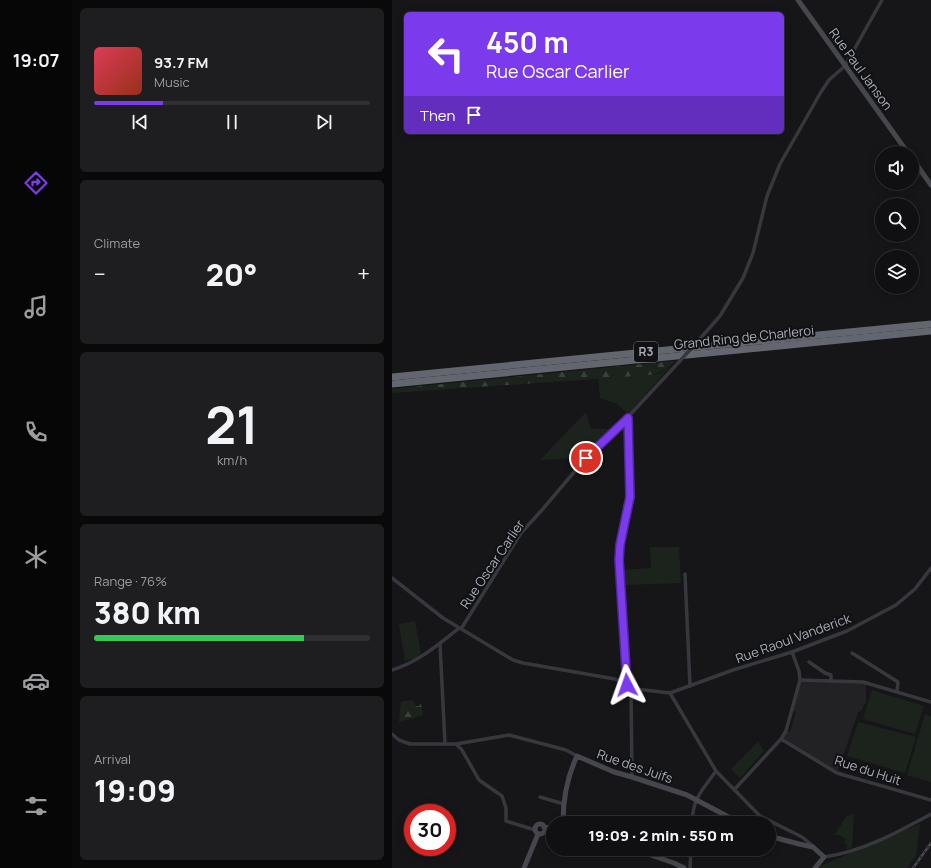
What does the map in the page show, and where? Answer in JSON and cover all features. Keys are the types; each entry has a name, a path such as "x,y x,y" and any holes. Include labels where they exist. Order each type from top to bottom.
{"highway":[{"name":"Grand Ring de Charleroi","path":"392,377 931,324"},
{"name":"Grand Ring de Charleroi","path":"392,384 929,332"}],"street":[{"name":"Rue Paul Janson","path":"798,0 904,146"},
{"name":"Rue Oscar Carlier","path":"392,670 415,661 460,628 521,533 586,458 628,418 720,316 743,278 753,254 767,196 780,164 821,92 836,72 845,66 882,0"},
{"path":"919,168 931,185"},
{"path":"627,685 619,560 620,545 630,497 628,418"},
{"name":"Rue Raoul Vanderick","path":"670,693 733,670 792,652 847,631 896,605 915,589 931,568"},
{"path":"685,574 690,686"},
{"path":"392,578 434,611 513,660 523,664 615,679 631,687 670,693 716,771 760,816 802,837 824,857"},
{"path":"440,644 445,744"},
{"path":"734,790 781,740 786,731 800,680 799,671 792,652"},
{"path":"852,653 898,682 897,692"},
{"path":"809,662 825,673 831,675 831,681"},
{"path":"800,680 863,682 931,702"},
{"path":"631,687 632,777"},
{"path":"392,734 398,740 410,744 456,744 509,735 566,750 578,756"},
{"name":"Rue du Huit","path":"781,740 837,773 931,800"},
{"path":"456,744 462,750 480,780 502,796 506,808 506,821 537,832 544,832 545,829 543,825 539,824 536,826 537,832 524,868"},
{"name":"Rue des Juifs","path":"563,816 567,781 578,756 614,772 696,799 727,816"},
{"path":"692,816 696,799 716,771"},
{"path":"540,797 564,804"},
{"name":"Rue des Juifs","path":"561,816 563,811"},
{"path":"815,868 824,857 847,853 931,814"},
{"path":"776,838 813,847"},
{"path":"654,856 684,868"},
{"path":"690,868 691,856"}],"shaded area":[{"path":"800,680 866,683 866,704 864,704 862,710 858,713 837,773 781,739 786,731 790,732 796,712 791,710"}],"green space":[{"path":"674,362 665,369 649,375 392,393 392,389"},
{"path":"669,367 628,414 617,404 600,398 598,377 659,374"},
{"path":"586,412 591,429 613,429 599,441 579,463 572,458 540,460"},
{"path":"650,547 679,547 681,583 624,585 622,570 651,568"},
{"path":"415,621 421,654 415,658 405,661 399,624"},
{"path":"872,690 924,706 915,734 863,719"},
{"path":"413,700 416,706 419,706 421,703 423,715 399,722 401,702"},
{"path":"925,714 931,716 931,782 907,775"},
{"path":"858,722 916,737 905,773 847,756"},
{"path":"758,742 764,751 740,778 731,769"},
{"path":"854,814 852,848 847,849 847,844 844,843 846,839 838,835 834,835 847,816"},
{"path":"920,824 916,856 907,868 819,868 820,866"}],"railway":[{"path":"913,868 931,843"}],"route":[{"path":"586,458 628,418 630,497 623,527 619,560 627,685"}]}
